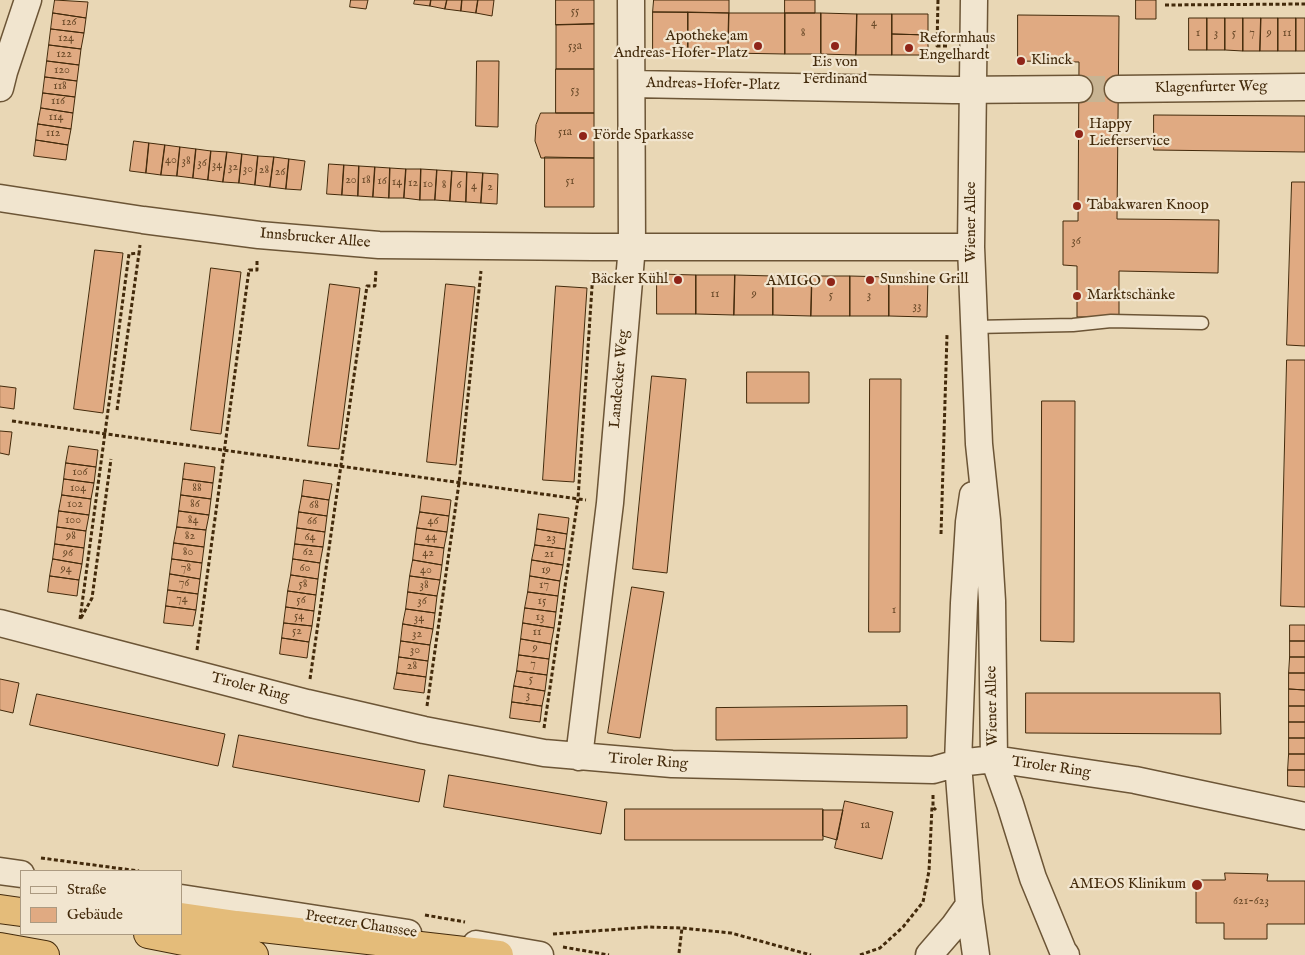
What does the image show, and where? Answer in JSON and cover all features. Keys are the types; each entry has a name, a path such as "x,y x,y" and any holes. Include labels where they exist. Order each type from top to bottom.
{"highway":[{"path":"0,909 20,912"},
{"path":"182,917 499,955"},
{"path":"153,935 254,955"},
{"path":"0,948 45,955"}],"street":[{"path":"0,88 28,0"},
{"name":"Landecker Weg","path":"579,757 610,503 632,246 631,0"},
{"name":"Wiener Allee","path":"974,0 971,247 979,444 987,520 992,601 994,759 1033,878 1062,951 1066,955"},
{"name":"Andreas-Hofer-Platz","path":"632,84 974,90"},
{"name":"Klagenfurter Weg","path":"1118,89 1305,87"},
{"path":"974,90 1079,89"},
{"name":"Innsbrucker Allee","path":"0,198 143,220 259,234 379,245 632,246"},
{"path":"632,246 971,247"},
{"name":"Wiener Allee","path":"976,955 969,905 958,763 969,522 979,444"},
{"name":"Tiroler Ring","path":"0,623 307,703 424,730 544,754 672,764 933,770 958,763 994,759 1135,780 1305,816"},
{"path":"0,871 29,866"},
{"name":"Preetzer Chaussee","path":"182,898 366,926 550,944"},
{"path":"929,955 969,905"}],"lane":[{"path":"974,327 1073,325 1111,320 1202,323"}],"path":[{"path":"938,0 937,46 974,46"},
{"path":"1165,5 1277,2 1305,4"},
{"path":"117,410 143,220"},
{"path":"194,674 249,270 257,270 259,234"},
{"path":"307,703 367,286 374,286 379,245"},
{"path":"424,730 459,483 484,245"},
{"path":"544,754 544,725 578,499 593,247"},
{"path":"111,459 92,598 80,621 129,254 139,253"},
{"path":"12,421 610,503"},
{"path":"860,955 880,948 902,927 923,902 929,872 932,807 962,806"},
{"path":"29,866 117,870"},
{"path":"550,944 648,927 682,928 731,933 811,955"},
{"path":"679,953 682,928"},
{"path":"550,944 609,955"}],"building":[{"path":"55,0 88,2 86,18 53,13"},
{"path":"351,0 368,0 366,9 350,7"},
{"path":"415,0 431,0 430,6 414,4"},
{"path":"431,0 447,0 445,9 430,6"},
{"path":"447,0 462,0 461,11 445,9"},
{"path":"462,0 478,0 476,13 461,11"},
{"path":"478,0 494,0 492,16 476,13"},
{"path":"556,0 594,0 594,24 556,25"},
{"path":"654,0 729,0 729,13 653,12"},
{"path":"785,0 815,0 815,13 785,13"},
{"path":"1136,0 1156,0 1156,19 1136,19"},
{"path":"653,12 688,12 688,53 653,53"},
{"path":"688,12 729,13 728,53 688,53"},
{"path":"53,13 86,18 84,33 51,29"},
{"path":"729,13 785,13 785,54 728,53"},
{"path":"785,13 821,13 821,54 785,54"},
{"path":"821,13 857,14 856,55 821,54"},
{"path":"857,14 892,14 892,55 856,55"},
{"path":"892,14 928,14 928,35 892,34"},
{"path":"1018,15 1119,16 1117,219 1219,220 1218,273 1119,271 1119,317 1077,317 1077,266 1063,265 1063,221 1078,221 1079,62 1018,61"},
{"path":"1189,18 1207,18 1207,50 1189,50"},
{"path":"1207,18 1225,18 1225,50 1207,50"},
{"path":"1225,18 1243,18 1243,51 1225,50"},
{"path":"1243,18 1261,18 1260,51 1243,51"},
{"path":"1261,18 1278,18 1278,51 1260,51"},
{"path":"1278,18 1296,18 1296,51 1278,51"},
{"path":"1296,18 1305,18 1305,51 1296,51"},
{"path":"594,24 594,69 556,69 556,25"},
{"path":"51,29 84,33 81,49 49,45"},
{"path":"892,34 928,35 928,55 892,55"},
{"path":"49,45 81,49 79,65 47,61"},
{"path":"47,61 79,65 77,81 45,77"},
{"path":"477,61 499,61 498,127 476,126"},
{"path":"556,69 594,69 594,113 556,113"},
{"path":"45,77 77,81 75,97 43,93"},
{"path":"43,93 75,97 73,113 41,108"},
{"path":"41,108 73,113 71,129 38,124"},
{"path":"541,113 594,113 594,158 541,158 535,141 536,125"},
{"path":"1154,115 1305,116 1305,152 1154,150"},
{"path":"38,124 71,129 68,145 36,140"},
{"path":"36,140 68,145 66,160 34,156"},
{"path":"134,141 149,143 146,173 130,171"},
{"path":"149,143 165,145 161,175 146,173"},
{"path":"165,145 180,147 177,176 161,175"},
{"path":"180,147 196,149 193,178 177,176"},
{"path":"196,149 211,151 208,180 193,178"},
{"path":"211,151 227,152 223,182 208,180"},
{"path":"227,152 242,154 239,183 223,182"},
{"path":"242,154 258,156 255,185 239,183"},
{"path":"258,156 274,157 270,187 255,185"},
{"path":"274,157 289,159 286,189 270,187"},
{"path":"545,157 594,158 594,207 545,207"},
{"path":"289,159 305,161 301,190 286,189"},
{"path":"329,164 344,165 342,195 327,194"},
{"path":"344,165 359,166 358,196 342,195"},
{"path":"359,166 375,167 373,197 358,196"},
{"path":"375,167 390,168 389,198 373,197"},
{"path":"390,168 406,169 404,198 389,198"},
{"path":"406,169 421,169 420,200 404,198"},
{"path":"421,169 437,170 435,200 420,200"},
{"path":"437,170 452,171 450,201 435,200"},
{"path":"452,171 467,172 466,202 450,201"},
{"path":"467,172 483,173 481,203 466,202"},
{"path":"483,173 498,174 497,204 481,203"},
{"path":"1292,182 1305,182 1305,346 1287,345"},
{"path":"95,250 123,253 103,413 74,409"},
{"path":"211,268 241,272 221,434 191,430"},
{"path":"657,274 696,275 696,314 657,314"},
{"path":"696,275 735,275 734,315 696,314"},
{"path":"735,275 773,276 773,315 734,315"},
{"path":"773,276 812,276 811,316 773,315"},
{"path":"812,276 850,276 850,316 811,316"},
{"path":"850,276 889,277 889,316 850,316"},
{"path":"889,277 928,277 927,317 889,316"},
{"path":"330,284 360,288 339,449 308,446"},
{"path":"446,284 475,287 456,465 427,462"},
{"path":"556,286 587,288 574,482 543,480"},
{"path":"1287,360 1305,360 1305,607 1281,606"},
{"path":"747,372 809,372 809,403 747,403"},
{"path":"652,376 686,379 667,573 633,569"},
{"path":"870,379 901,379 900,632 869,632"},
{"path":"0,386 16,388 14,409 0,407"},
{"path":"1042,401 1075,401 1074,642 1041,641"},
{"path":"0,431 12,432 9,455 0,453"},
{"path":"69,446 98,450 96,467 66,463"},
{"path":"66,463 96,467 94,483 64,479"},
{"path":"185,463 215,467 213,483 183,479"},
{"path":"64,479 94,483 91,499 62,495"},
{"path":"183,479 213,483 211,499 181,495"},
{"path":"304,480 332,484 329,500 302,496"},
{"path":"62,495 91,499 89,515 59,511"},
{"path":"181,495 211,499 209,515 179,511"},
{"path":"302,496 329,500 327,516 299,512"},
{"path":"422,496 451,500 449,516 420,512"},
{"path":"59,511 89,515 86,531 57,527"},
{"path":"179,511 209,515 206,530 177,527"},
{"path":"299,512 327,516 325,532 297,528"},
{"path":"420,512 449,516 447,532 417,528"},
{"path":"539,514 569,518 567,534 537,529"},
{"path":"57,527 86,531 84,548 55,544"},
{"path":"177,527 206,530 204,547 174,543"},
{"path":"297,528 325,532 323,547 295,544"},
{"path":"417,528 447,532 444,548 415,544"},
{"path":"537,529 567,534 565,549 535,545"},
{"path":"174,543 204,547 202,563 172,559"},
{"path":"55,544 84,548 82,564 53,559"},
{"path":"295,544 323,547 320,563 293,559"},
{"path":"415,544 444,548 442,565 413,560"},
{"path":"535,545 565,549 563,565 532,560"},
{"path":"53,559 82,564 79,580 50,576"},
{"path":"172,559 202,563 200,579 170,574"},
{"path":"293,559 320,563 318,579 291,575"},
{"path":"413,560 442,565 440,580 410,576"},
{"path":"532,560 563,565 560,581 530,576"},
{"path":"170,574 200,579 198,594 168,590"},
{"path":"291,575 318,579 316,595 288,591"},
{"path":"50,576 79,580 77,596 48,592"},
{"path":"410,576 440,580 437,596 408,592"},
{"path":"530,576 560,581 558,596 528,592"},
{"path":"632,587 664,592 640,738 608,733"},
{"path":"168,590 198,594 196,610 166,606"},
{"path":"288,591 316,595 314,611 286,607"},
{"path":"408,592 437,596 435,613 406,609"},
{"path":"528,592 558,596 556,612 525,608"},
{"path":"166,606 196,610 193,626 164,623"},
{"path":"286,607 314,611 312,626 284,623"},
{"path":"525,608 556,612 554,628 523,623"},
{"path":"406,609 435,613 433,629 403,624"},
{"path":"284,623 312,626 309,642 282,638"},
{"path":"523,623 554,628 551,644 521,639"},
{"path":"403,624 433,629 430,645 401,641"},
{"path":"1290,625 1305,625 1305,641 1290,641"},
{"path":"282,638 309,642 307,658 280,654"},
{"path":"521,639 551,644 549,659 519,655"},
{"path":"401,641 430,645 428,661 399,657"},
{"path":"1290,641 1305,641 1305,657 1290,657"},
{"path":"519,655 549,659 547,675 517,671"},
{"path":"399,657 428,661 426,677 397,673"},
{"path":"1290,657 1305,657 1305,673 1289,673"},
{"path":"517,671 547,675 545,691 514,686"},
{"path":"397,673 426,677 424,693 394,689"},
{"path":"1289,673 1305,673 1305,690 1289,689"},
{"path":"0,679 19,683 13,713 0,710"},
{"path":"514,686 545,691 542,706 512,702"},
{"path":"1289,689 1305,690 1305,706 1289,706"},
{"path":"1026,693 1220,693 1221,734 1026,733"},
{"path":"37,694 225,734 218,766 30,725"},
{"path":"512,702 542,706 540,722 510,718"},
{"path":"907,706 907,738 716,740 716,708"},
{"path":"1289,706 1305,706 1305,722 1289,722"},
{"path":"1289,722 1305,722 1305,738 1289,738"},
{"path":"239,735 425,770 419,802 233,767"},
{"path":"1289,738 1305,738 1305,754 1289,754"},
{"path":"1289,754 1305,754 1305,770 1288,770"},
{"path":"1288,770 1305,770 1305,787 1288,786"},
{"path":"449,775 607,802 601,834 444,807"},
{"path":"845,801 893,812 882,859 835,848"},
{"path":"625,809 823,809 823,840 625,840"},
{"path":"823,810 843,810 837,840 823,836"},
{"path":"1225,873 1268,874 1267,881 1305,881 1305,924 1267,924 1267,939 1224,939 1224,923 1196,923 1196,880 1225,880"}],"tunnel":[{"path":"1079,89 1118,89"}],"place":[{"name":"Apotheke am Andreas-Hofer-Platz","path":"758,46"},
{"name":"Eis von Ferdinand","path":"835,46"},
{"name":"Reformhaus Engelhardt","path":"909,48"},
{"name":"Klinck","path":"1021,61"},
{"name":"Happy Lieferservice","path":"1079,134"},
{"name":"Förde Sparkasse","path":"583,136"},
{"name":"Tabakwaren Knoop","path":"1077,206"},
{"name":"Bäcker Kühl","path":"678,280"},
{"name":"Sunshine Grill","path":"870,280"},
{"name":"AMIGO","path":"831,282"},
{"name":"Marktschänke","path":"1077,296"},
{"name":"AMEOS Klinikum","path":"1197,885"}]}
